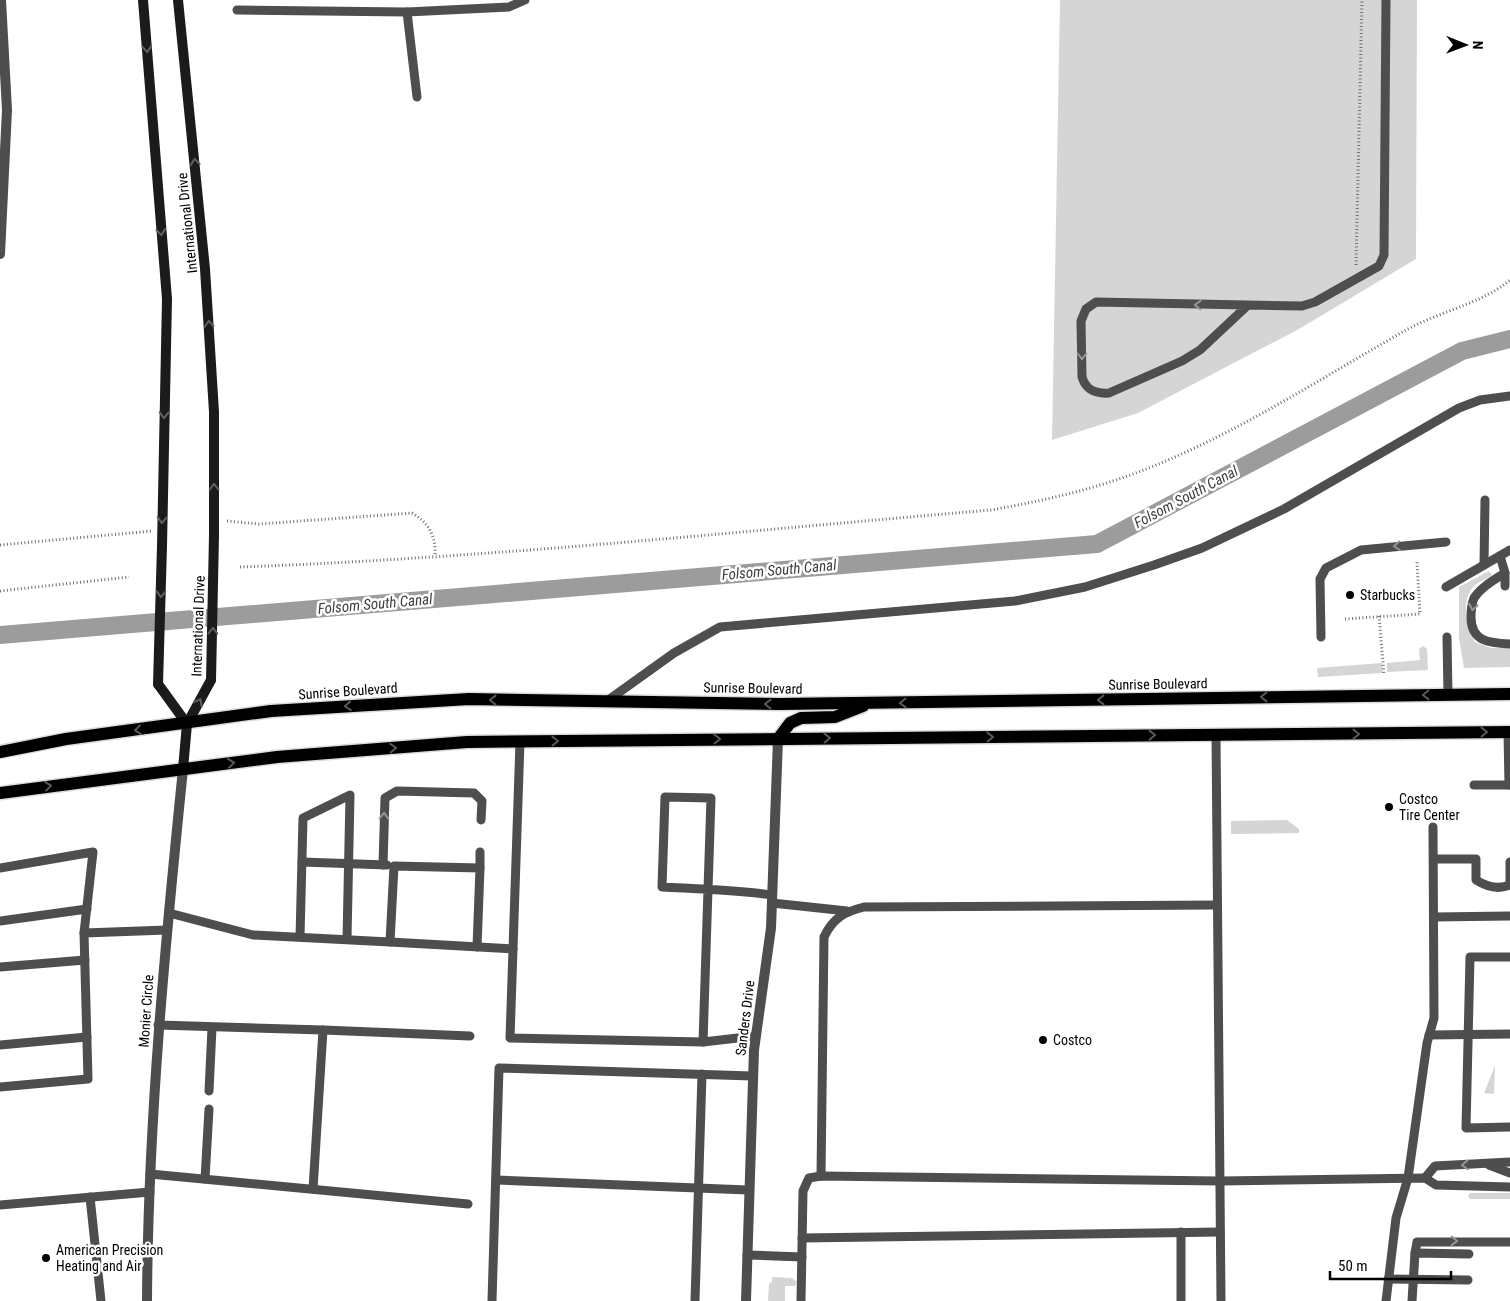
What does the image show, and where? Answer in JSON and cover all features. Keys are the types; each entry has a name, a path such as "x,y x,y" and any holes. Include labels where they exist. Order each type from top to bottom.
{"main road":[{"name":"International Drive","path":"143,0 166,299 158,684 187,724 211,680 215,521 214,412 205,269 178,0"},
{"name":"Sunrise Boulevard","path":"0,752 66,739 187,724 271,711 469,699 780,704 1510,694"},
{"path":"778,739 790,723 801,718 836,717 870,703"},
{"name":"Monier Circle","path":"182,769 187,724"},
{"path":"0,793 277,757 467,742 1509,732"}],"street":[{"path":"0,254 7,110 1,0"},
{"name":"Sanders Drive","path":"746,1301 752,1076 755,1036 771,928 778,739"},
{"name":"Monier Circle","path":"147,1301 150,1174 158,1025 182,769"}],"lane":[{"path":"237,10 407,12 509,7 525,0"},
{"path":"1247,306 1200,350 1182,361 1109,393 1096,393 1084,384 1082,376 1081,322 1086,309 1090,305 1102,301 1247,306 1309,305 1375,269 1382,260 1386,0"},
{"path":"407,12 417,97"},
{"path":"607,701 674,653 720,627 1015,601 1085,587 1154,565 1202,548 1284,509 1460,408 1480,400 1510,396"},
{"path":"1484,565 1485,500"},
{"path":"1321,637 1320,579 1326,568 1361,550 1446,542"},
{"path":"1446,587 1510,550"},
{"path":"1500,556 1506,580 1484,587 1473,599 1472,626 1480,640 1489,643 1510,644"},
{"path":"1447,637 1448,695"},
{"path":"1474,785 1509,784 1509,732"},
{"path":"1216,735 1221,1301"},
{"path":"520,742 510,1038 703,1042 755,1036"},
{"path":"383,865 385,798 397,791 474,793 482,801 481,820"},
{"path":"300,937 303,818 350,795 347,939"},
{"path":"703,1042 709,890 711,798 665,797 662,887 709,890 847,911 864,907 1217,905"},
{"path":"1386,1301 1396,1218 1408,1178 1434,1018 1433,827"},
{"path":"0,868 93,852 84,933 88,1079 0,1087"},
{"path":"476,947 480,852"},
{"path":"1434,859 1476,859 1476,880 1490,887 1507,889 1510,885 1510,862"},
{"path":"302,862 480,868"},
{"path":"390,942 394,866"},
{"path":"0,921 87,909"},
{"path":"821,1176 824,936 829,925 847,911"},
{"path":"169,913 253,935 513,949"},
{"path":"1434,917 1510,916"},
{"path":"84,933 167,930"},
{"path":"1510,957 1470,957 1466,1128 1510,1127"},
{"path":"0,967 85,960"},
{"path":"158,1025 470,1036"},
{"path":"209,1091 212,1028"},
{"path":"313,1189 323,1030"},
{"path":"1430,1035 1468,1033 1510,1034"},
{"path":"0,1045 87,1037"},
{"path":"492,1301 499,1068 752,1076"},
{"path":"695,1301 702,1074"},
{"path":"206,1179 209,1109"},
{"path":"1425,1178 1436,1166 1510,1162"},
{"path":"1487,1164 1510,1173"},
{"path":"150,1174 468,1204"},
{"path":"802,1301 803,1191 809,1178 821,1176 1220,1181 1425,1178 1436,1186 1510,1187"},
{"path":"496,1180 748,1190"},
{"path":"0,1205 150,1192"},
{"path":"90,1197 101,1301"},
{"path":"1181,1232 1181,1301"},
{"path":"802,1238 1220,1232"},
{"path":"1412,1301 1417,1242 1510,1242"},
{"path":"1415,1253 1469,1254"},
{"path":"747,1255 802,1257"},
{"path":"1388,1278 1468,1280"}],"path":[{"path":"1356,265 1362,0"},
{"path":"240,566 436,556 991,510 1044,501 1094,488 1183,453 1432,316 1486,296 1510,280"},
{"path":"215,521 237,520 259,524 412,512 425,520 436,542 436,556"},
{"path":"0,545 162,530"},
{"path":"1345,619 1420,614 1417,562"},
{"path":"0,591 129,577"},
{"path":"1379,616 1384,674"}],"shaded area":[{"path":"1060,0 1417,0 1416,259 1299,329 1138,413 1052,440"},
{"path":"1489,571 1492,575 1475,585 1470,591 1466,605 1467,621 1475,642 1491,648 1510,648 1510,667 1464,668 1459,638 1459,587"},
{"path":"1423,646 1427,649 1428,670 1387,672 1387,663 1420,660 1419,649"},
{"path":"1382,663 1383,673 1318,677 1317,668"},
{"path":"1287,820 1299,829 1299,833 1231,834 1231,821"},
{"path":"1495,1066 1494,1094 1484,1093"},
{"path":"1470,1193 1510,1193 1510,1199 1470,1199 1468,1196"},
{"path":"772,1277 792,1278 797,1282 795,1286 785,1286 785,1301 768,1301 769,1284 772,1282"}],"waterway":[{"name":"Folsom South Canal","path":"0,635 1097,544 1462,351 1510,339"}],"place":[{"name":"Starbucks","path":"1350,595"},
{"name":"Costco Tire Center","path":"1389,807"},
{"name":"Costco","path":"1043,1040"},
{"name":"American Precision Heating and Air","path":"46,1258"}]}
